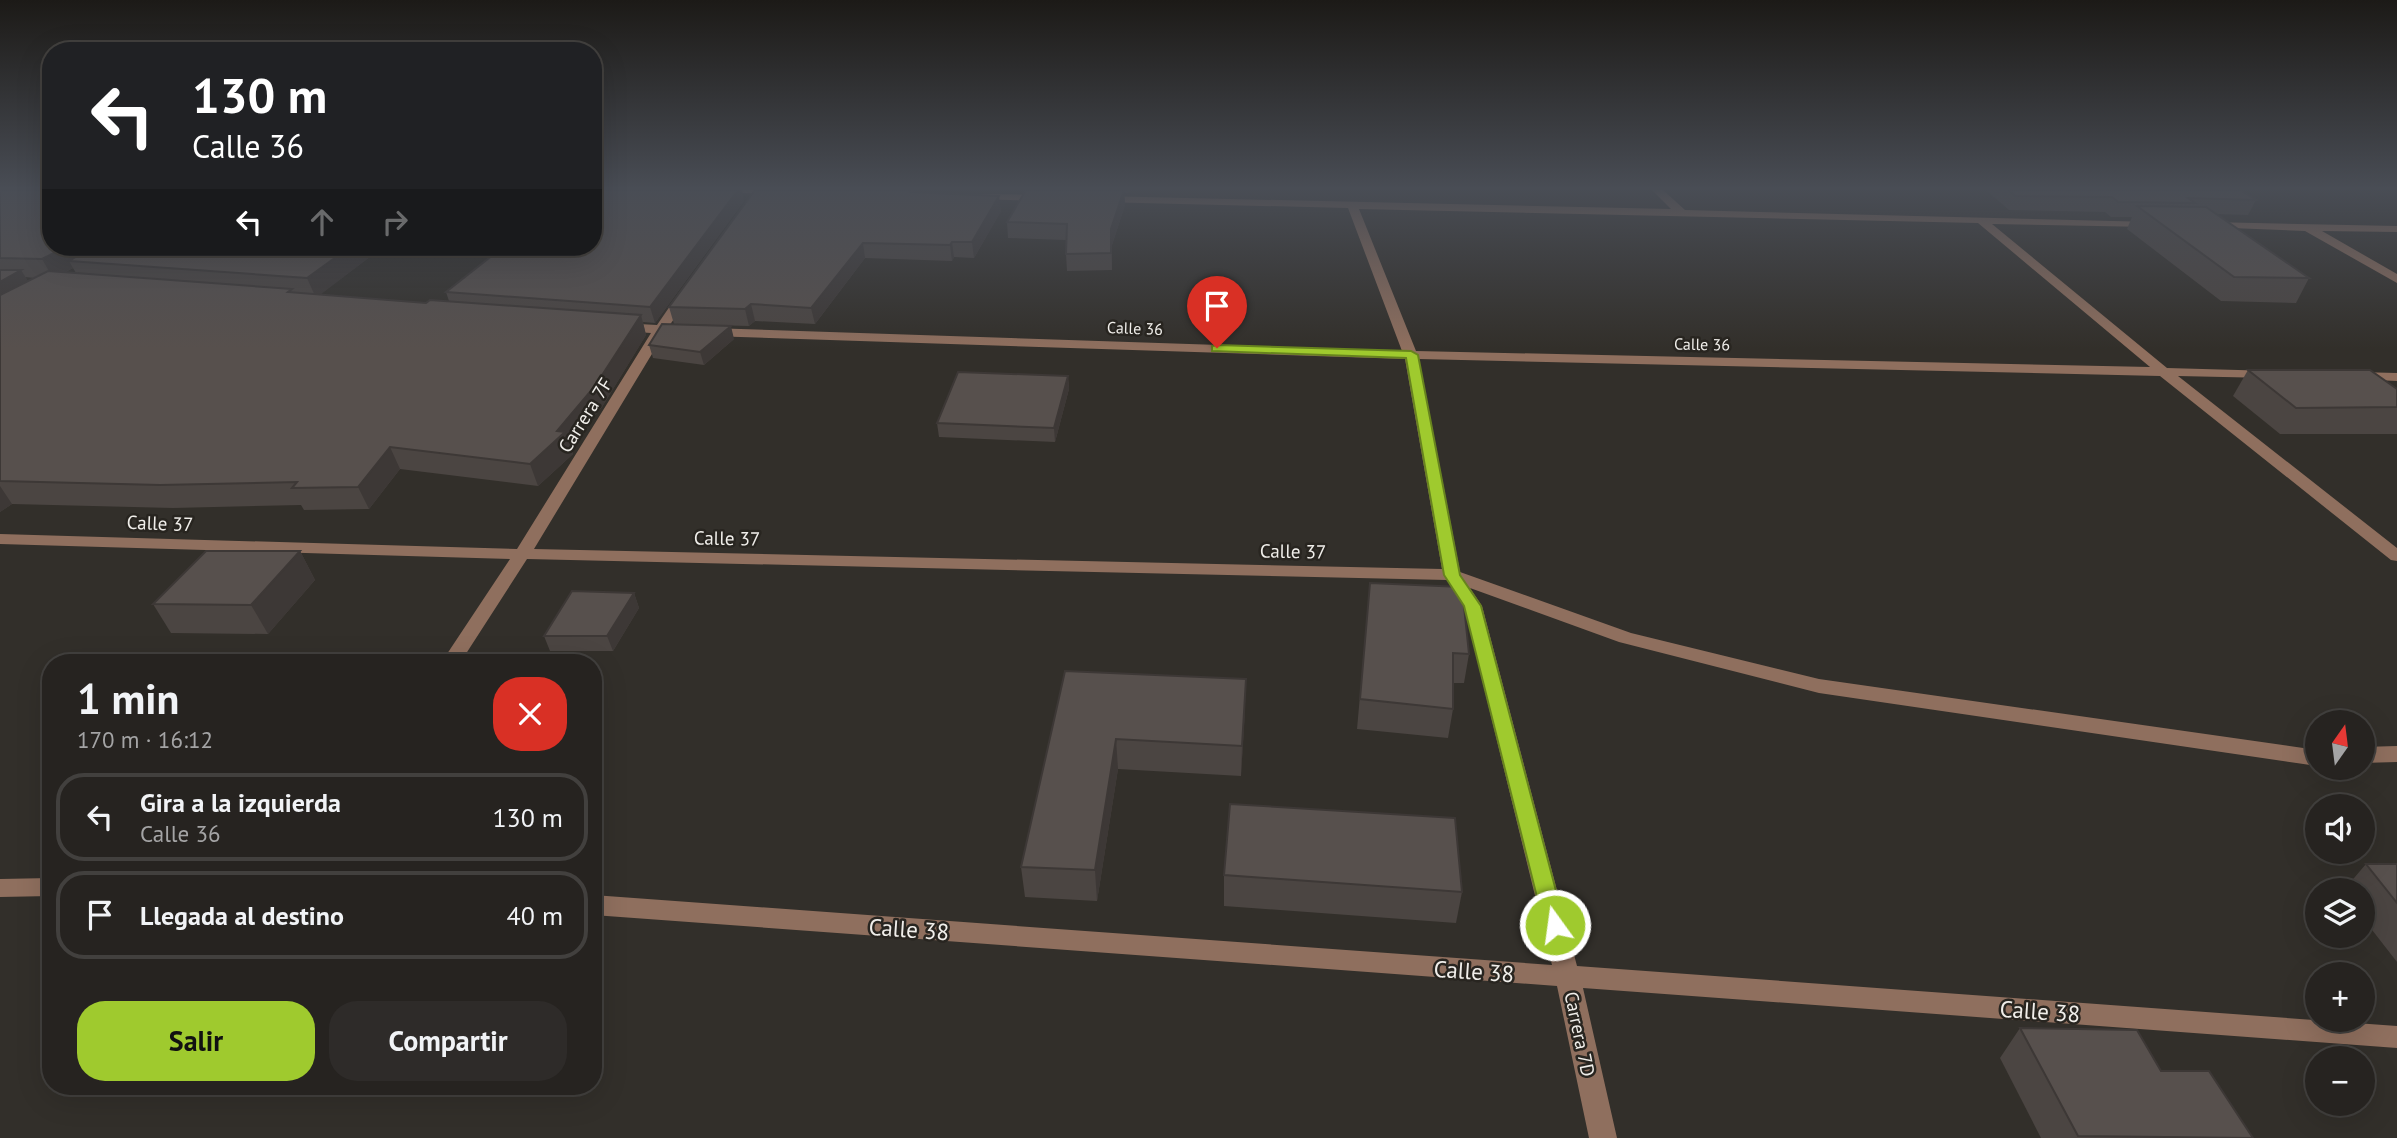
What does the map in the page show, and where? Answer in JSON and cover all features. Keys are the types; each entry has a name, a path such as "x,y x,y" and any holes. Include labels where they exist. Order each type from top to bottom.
{"street":[{"name":"Carrera 7D","path":"1367,243 1411,355 1452,575 1473,606 1568,978 1603,1138"},
{"path":"2009,243 2164,372 2397,556"},
{"path":"2334,243 2397,279"},
{"name":"Carrera 7F","path":"456,654 522,554 660,330 691,287"},
{"name":"Calle 36","path":"606,326 1411,355 2287,375"},
{"path":"2342,376 2397,377"},
{"name":"Calle 37","path":"0,539 1452,575 1626,638 1819,686 2305,756"},
{"path":"2375,755 2397,754"},
{"path":"0,888 42,887"},
{"name":"Calle 38","path":"602,906 2396,1038"}],"building":[{"path":"0,243 42,243 42,256 48,256 42,259 0,258"},
{"path":"602,243 698,243 650,307 446,292 492,256 602,256"},
{"path":"716,243 863,243 811,308 751,304 745,309 669,307"},
{"path":"868,243 951,243 950,245"},
{"path":"1066,243 1111,243 1111,253 1066,254"},
{"path":"2188,243 2258,243 2309,278 2234,277"},
{"path":"77,256 338,256 307,278 69,261"},
{"path":"0,270 21,270 0,282"},
{"path":"48,271 292,289 288,292 426,303 430,300 641,315 595,386 557,431 565,432 530,464 390,447 358,487 292,488 297,482 160,485 0,481 0,295"},
{"path":"662,324 731,326 700,352 649,345"},
{"path":"2248,370 2370,370 2397,389 2397,407 2296,408"},
{"path":"958,372 1068,376 1054,428 937,423"},
{"path":"206,551 300,551 251,605 153,604"},
{"path":"1370,583 1462,587 1469,654 1453,653 1453,709 1360,699"},
{"path":"572,591 634,593 607,636 544,636"},
{"path":"1065,671 1246,679 1242,746 1116,739 1095,870 1021,867"},
{"path":"1230,804 1455,818 1462,892 1224,875"},
{"path":"2366,864 2397,864 2397,903"},
{"path":"2020,1028 2137,1030 2161,1071 2209,1071 2253,1138 2078,1136"}],"route":[{"path":"1217,348 1411,355 1452,575 1473,606 1555,925"}]}
